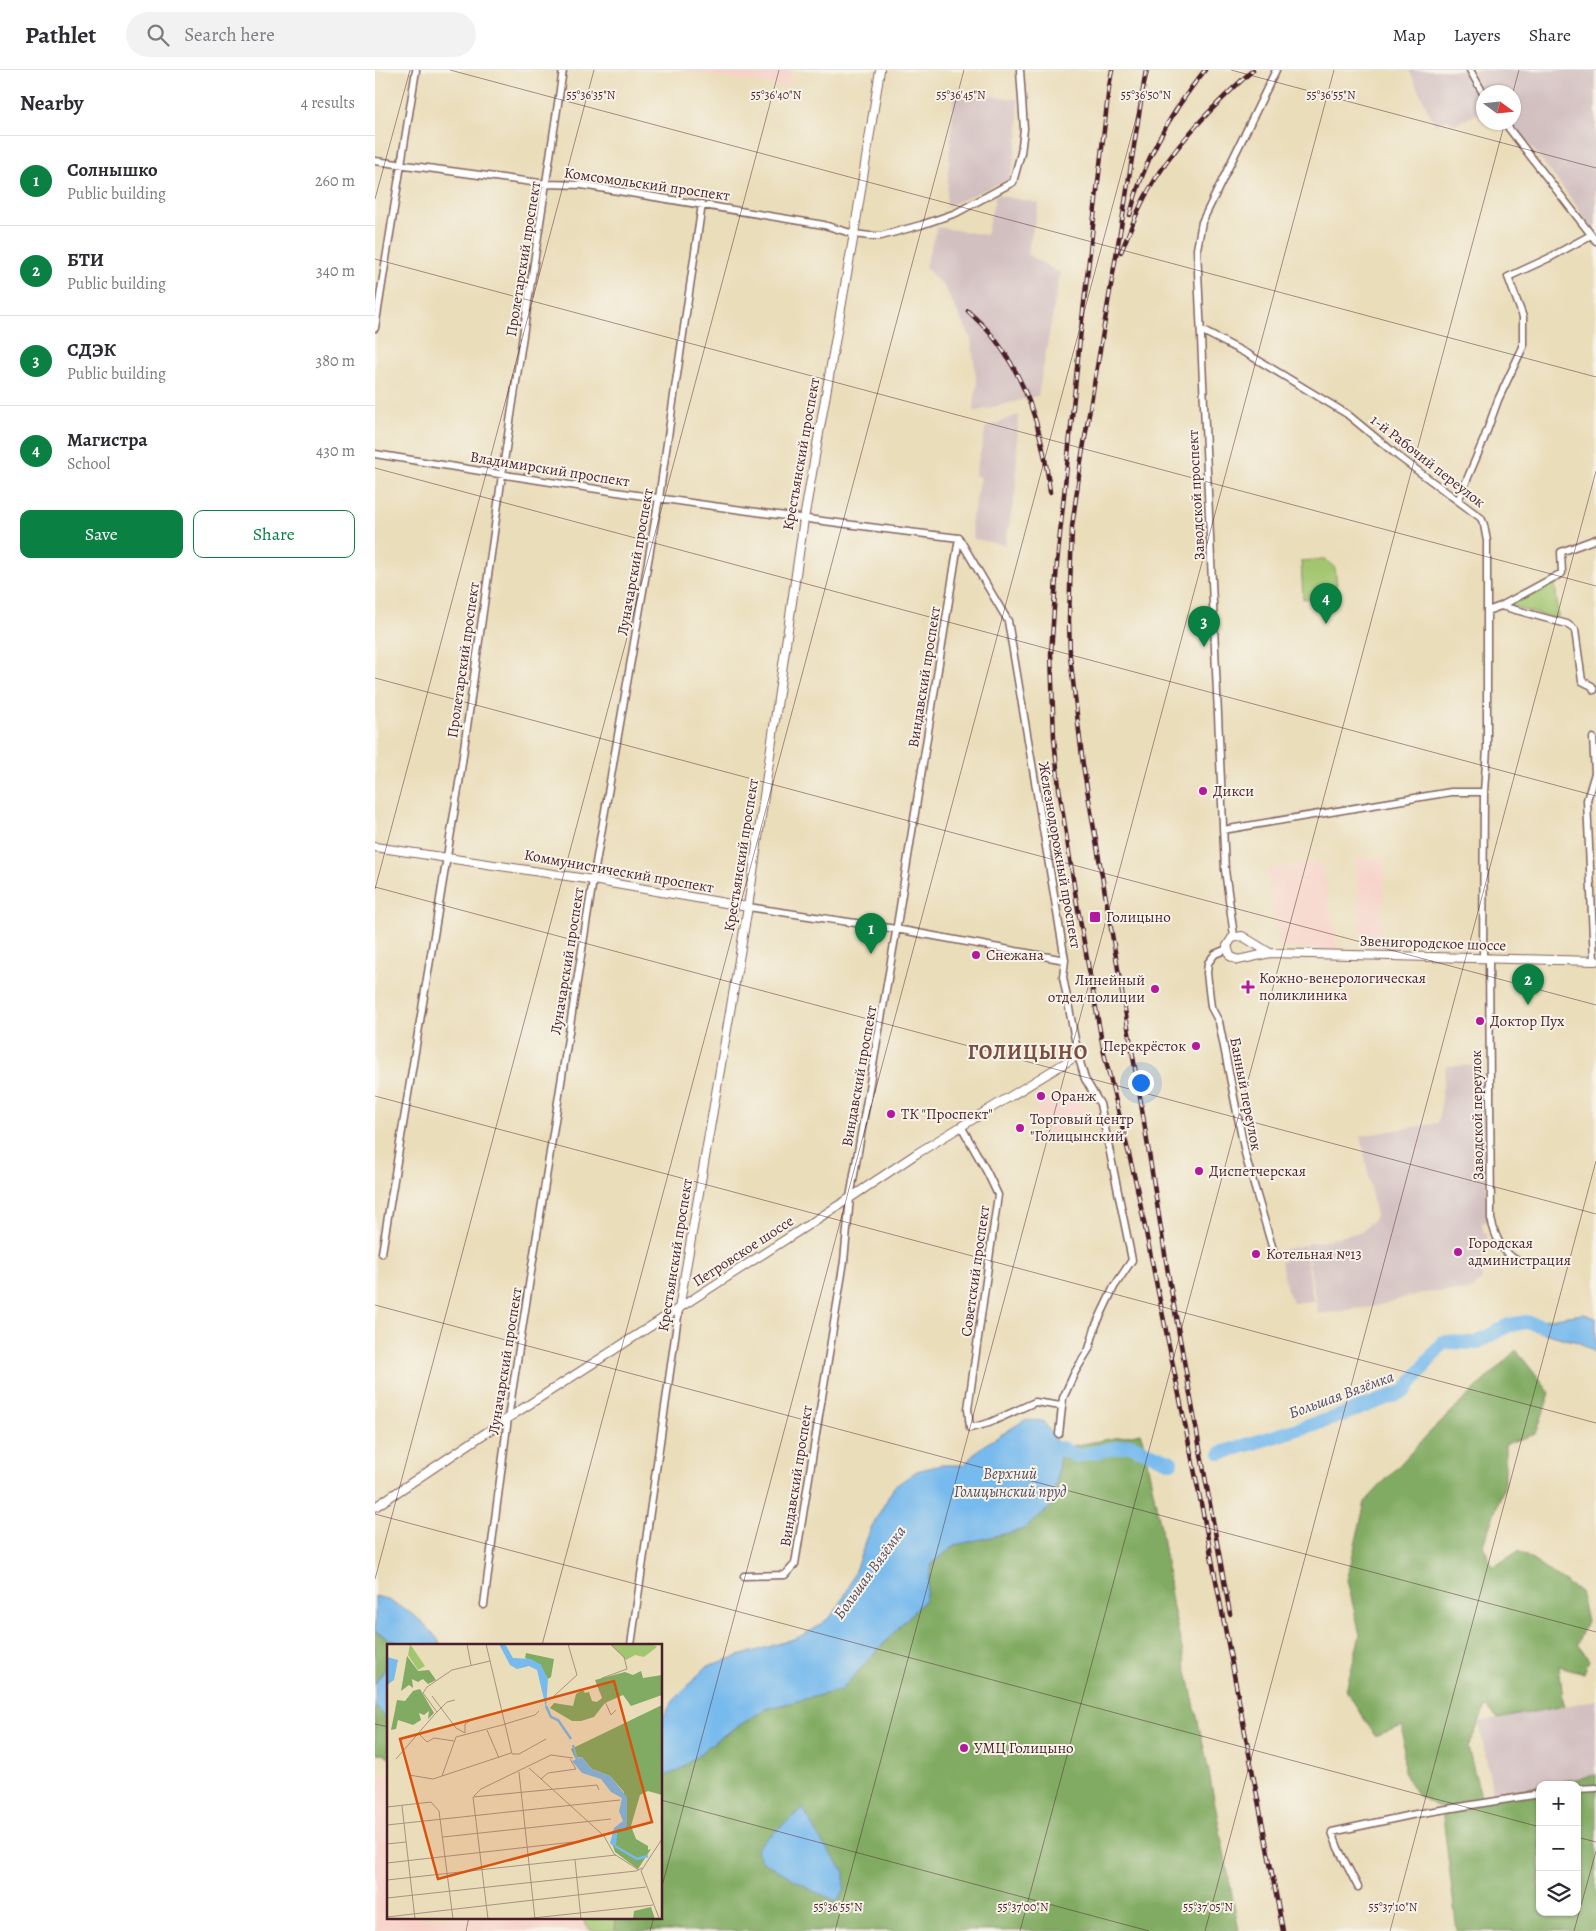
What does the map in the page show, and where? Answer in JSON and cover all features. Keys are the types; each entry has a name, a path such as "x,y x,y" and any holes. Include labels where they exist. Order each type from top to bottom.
{"street":[{"path":"375,328 416,70"},
{"name":"Пролетарский проспект","path":"382,1253 460,777 502,475 563,70"},
{"name":"Крестьянский проспект","path":"631,1644 679,1309 748,907 804,520 854,234 880,70"},
{"path":"854,234 881,236 935,221 956,213 1013,182 1021,152 1024,129 1020,70"},
{"name":"Заводской проспект","path":"1234,936 1227,888 1223,830 1197,249 1202,222 1276,70"},
{"path":"1470,70 1478,85"},
{"path":"1510,130 1596,241"},
{"name":"Комсомольский проспект","path":"375,161 547,184 582,185 824,225 854,234"},
{"name":"Луначарский проспект","path":"483,1605 508,1418 593,880 659,498 702,204"},
{"path":"1459,501 1498,400 1523,347 1523,318 1508,277 1549,258 1591,235"},
{"name":"1-й Рабочий переулок","path":"1201,330 1251,356 1347,414 1398,456 1481,518 1485,525 1487,541 1487,749 1484,792 1486,958"},
{"name":"Владимирский проспект","path":"375,454 804,520 959,538"},
{"name":"Виндавский проспект","path":"744,1576 785,1575 795,1564 844,1261 850,1198 896,929 959,538"},
{"name":"Железнодорожный проспект","path":"959,538 1008,621 1065,960 1063,977 1078,1055 1085,1079 1100,1104 1132,1260 1114,1287 1095,1324 1089,1349 1075,1372 1061,1406 1059,1434"},
{"path":"1487,611 1501,606 1562,573 1561,552 1596,539"},
{"path":"1501,606 1567,624 1575,630 1582,681 1592,686 1594,690"},
{"path":"1593,738 1595,773 1587,800 1595,961"},
{"path":"1223,830 1451,792 1484,792"},
{"name":"Коммунистический проспект","path":"375,847 896,929 1065,960"},
{"path":"1234,936 1241,936 1270,952 1238,960 1230,956 1227,948 1229,941 1234,936"},
{"path":"1246,958 1251,951 1250,941"},
{"name":"Банный переулок","path":"1227,948 1215,954 1208,963 1207,973 1211,1002 1219,1022 1246,1158 1274,1253"},
{"name":"Звенигородское шоссе","path":"1270,952 1595,961"},
{"name":"Заводской переулок","path":"1486,958 1491,1218 1498,1242 1506,1253 1518,1261"},
{"name":"Петровское шоссе","path":"375,1506 915,1154 1078,1055"},
{"name":"Советский проспект","path":"961,1126 998,1194 968,1410 970,1428 989,1423 1035,1402 1061,1406"},
{"path":"1581,1789 1596,1788"},
{"path":"1358,1887 1332,1832 1416,1814 1536,1795"}],"shaded area":[{"path":"670,70 792,70 789,87"},
{"path":"1409,70 1596,70 1596,231 1594,232 1576,205 1525,139 1518,141 1509,130 1521,130 1521,85 1478,85 1474,79 1477,85 1476,114 1454,125 1448,119 1435,125"},
{"path":"954,93 1018,99 1019,131 1009,179 946,207"},
{"path":"996,195 1039,203 1027,254 1060,273 1038,396 973,412 977,385 971,338 945,288 925,267 937,227 986,235"},
{"path":"1018,415 1016,487 1005,545 974,539 971,522 981,478 975,475 986,427"},
{"path":"1357,857 1385,858 1380,940 1361,939"},
{"path":"1321,861 1338,950 1280,948 1267,870"},
{"path":"1482,1065 1487,1222 1482,1222 1483,1232 1487,1233 1487,1248 1482,1248 1482,1279 1472,1290 1422,1293 1372,1307 1318,1314 1306,1244 1362,1232 1376,1217 1361,1136 1438,1123 1446,1066"},
{"path":"1078,1086 1089,1119 1049,1135 1035,1109"},
{"path":"1305,1245 1313,1301 1293,1303 1287,1290 1281,1262 1285,1261 1282,1250"},
{"path":"1596,1700 1596,1775 1563,1781 1536,1781 1536,1786 1493,1794 1479,1722"},
{"path":"387,1775 387,1918 663,1917 832,1931 375,1931 375,1777"}],"green space":[{"path":"1326,559 1335,568 1337,585 1322,585 1323,598 1303,599 1301,561"},
{"path":"1555,583 1558,616 1553,618 1512,607 1512,604"},
{"path":"1516,1350 1550,1393 1536,1434 1505,1444 1505,1484 1483,1545 1493,1567 1519,1551 1580,1592 1587,1621 1577,1644 1589,1660 1584,1673 1559,1666 1564,1706 1498,1719 1486,1706 1468,1748 1481,1796 1536,1787 1536,1916 1581,1916 1581,1781 1565,1781 1596,1775 1596,1931 1457,1931 1442,1809 1418,1796 1404,1774 1403,1726 1375,1736 1346,1690 1360,1635 1347,1580 1365,1502 1430,1432"},
{"path":"1141,1433 1160,1523 1173,1608 1207,1762 1239,1931 615,1931 616,1918 663,1918 663,1776 678,1771 718,1739 765,1709 841,1690 925,1599 932,1564 955,1545 1022,1530 1053,1505 1061,1448"},
{"path":"375,1631 396,1642 395,1644 387,1644 387,1666 375,1684"},
{"path":"375,1706 387,1718 387,1756 383,1753 375,1754"},
{"path":"582,1918 616,1918 615,1931 591,1931"}],"water":[{"path":"1583,1314 1596,1317 1596,1353 1581,1343 1536,1331 1526,1322"},
{"name":"Верхний Голицынский пруд","path":"1025,1420 1043,1421 1061,1448 1053,1505 1022,1530 955,1545 932,1564 925,1599 841,1690 765,1709 718,1739 678,1771 663,1776 663,1717 674,1700 707,1666 797,1638 816,1628 830,1617 839,1606 848,1589 871,1528 894,1487 917,1471 941,1465 964,1465 981,1447"},
{"path":"375,1596 413,1614 429,1629 440,1644 395,1644 395,1642 375,1631"},
{"path":"387,1666 387,1718 375,1706 375,1684"},
{"path":"803,1808 823,1844 845,1872 844,1891 837,1901 815,1892 763,1861 756,1851 758,1846"}],"waterway":[{"name":"Большая Вязёмка","path":"1221,1453 1337,1417 1405,1391 1443,1342 1476,1343 1509,1325 1526,1322 1542,1326"},
{"name":"Большая Вязёмка","path":"1045,1456 1061,1448 1076,1456 1130,1445 1171,1462"}],"railway":[{"path":"1112,70 1081,329 1057,563 1051,654 1054,738 1059,788 1076,898 1104,1053 1136,1183 1204,1518 1283,1931"},
{"path":"1146,70 1081,461 1072,527 1069,619 1070,656 1083,765 1168,1273 1230,1614"},
{"path":"1130,215 1142,176 1159,138 1180,103 1205,70"},
{"path":"1121,252 1142,202 1168,160 1208,113 1253,70"},
{"path":"968,311 997,342 1018,376 1039,433 1050,492"}],"place":[{"name":"Магистра","path":"1326,624"},
{"name":"СДЭК","path":"1204,647"},
{"name":"Дикси","path":"1203,791"},
{"name":"Голицыно","path":"1095,917"},
{"name":"Солнышко","path":"871,954"},
{"name":"Снежана","path":"976,955"},
{"name":"Кожно-венерологическая поликлиника","path":"1248,987"},
{"name":"Линейный отдел полиции","path":"1155,989"},
{"name":"БТИ","path":"1528,1005"},
{"name":"Доктор Пух","path":"1480,1021"},
{"name":"Перекрёсток","path":"1196,1046"},
{"name":"Оранж","path":"1041,1096"},
{"name":"ТК \"Проспект\"","path":"891,1114"},
{"name":"Торговый центр \"Голицынский\"","path":"1020,1128"},
{"name":"Диспетчерская","path":"1199,1171"},
{"name":"Городская администрация","path":"1458,1252"},
{"name":"Котельная №13","path":"1256,1254"},
{"name":"УМЦ Голицыно","path":"964,1748"}],"district":[{"name":"ГОЛИЦЫНО","path":"1028,1052"}]}
